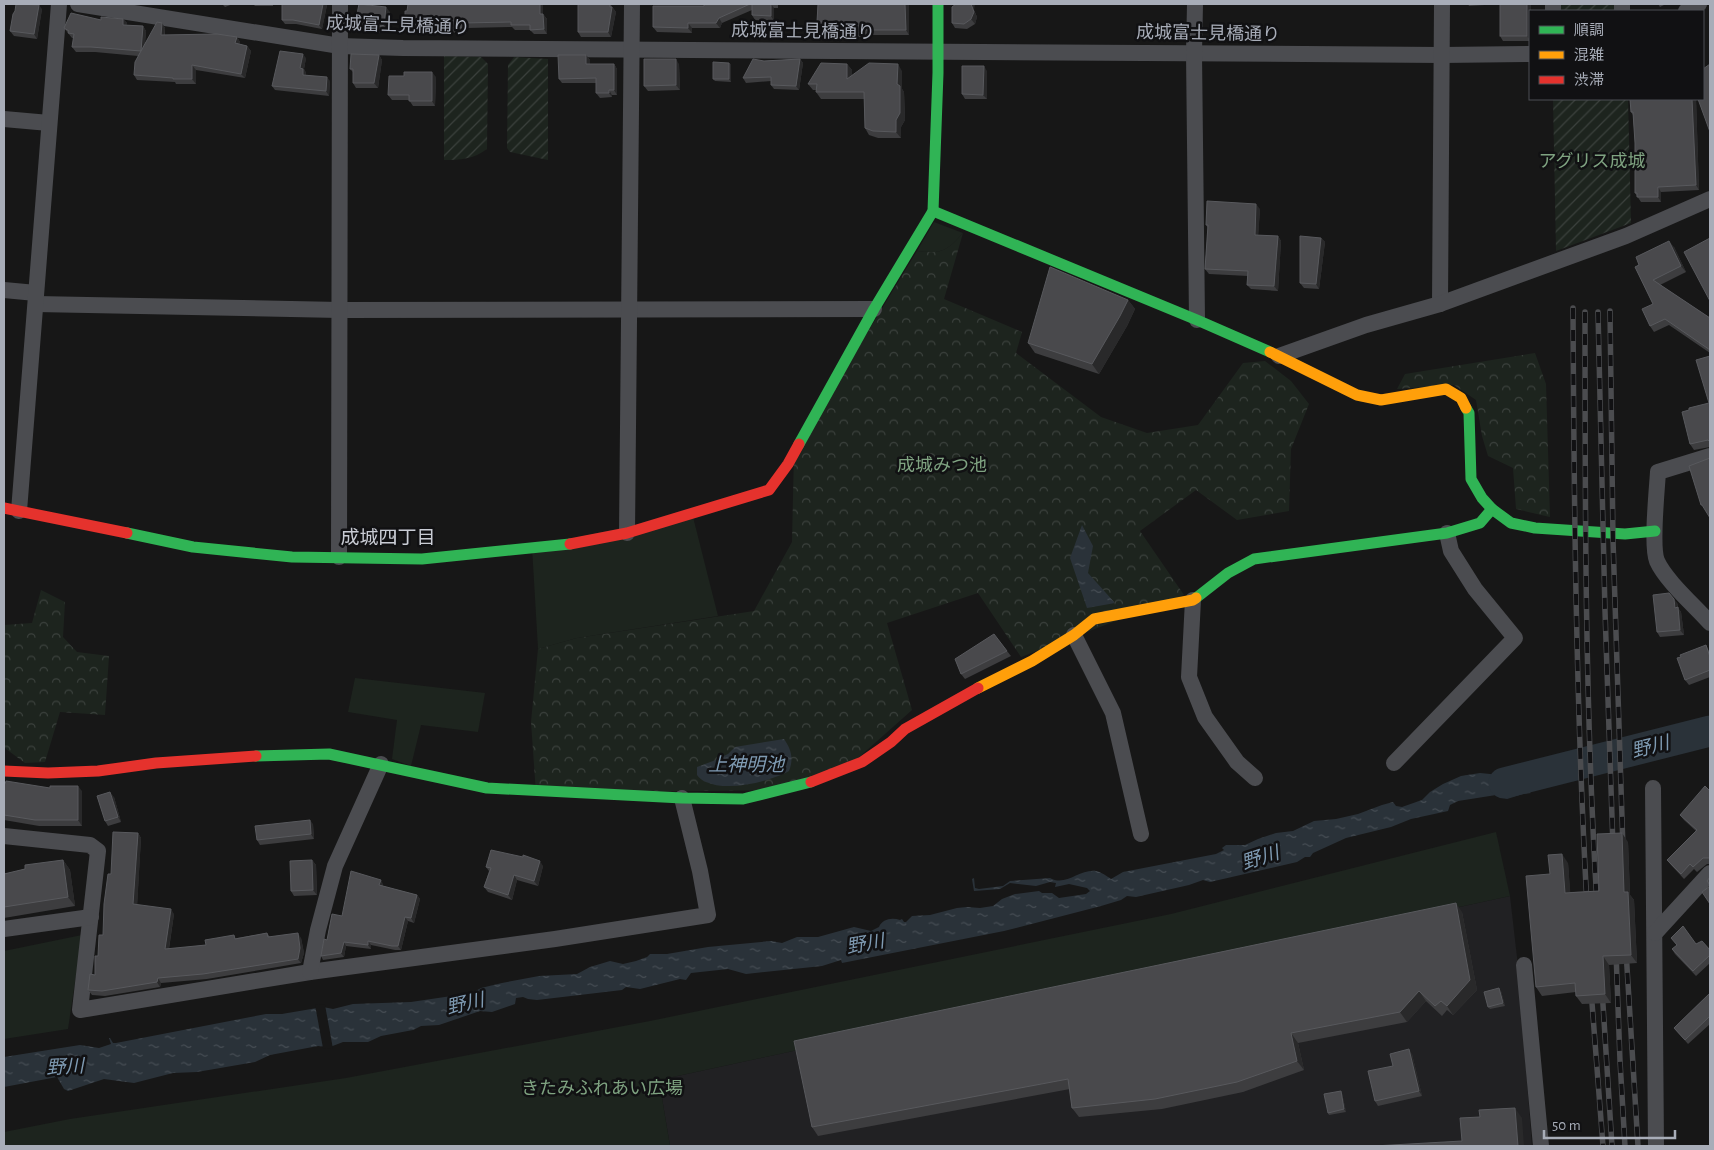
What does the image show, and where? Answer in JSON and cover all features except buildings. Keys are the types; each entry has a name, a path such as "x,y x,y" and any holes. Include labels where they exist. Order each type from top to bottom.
{"street":[{"path":"59,4 36,298 11,510 193,547 292,557 422,559 585,542 627,533 769,490 788,464 874,309 932,211 938,4"},
{"name":"成城富士見橋通り","path":"78,4 340,46 919,52 1194,52 1442,56 1529,54"},
{"path":"339,557 340,4"},
{"path":"627,533 632,4"},
{"path":"1195,4 1197,320"},
{"path":"1440,304 1442,4"},
{"path":"1688,10 1699,4"},
{"path":"4,119 49,123"},
{"path":"1279,356 1366,325 1440,304 1626,236 1710,199"},
{"path":"932,211 1197,320 1279,356 1357,395 1381,400 1446,389 1462,398 1469,413 1472,479 1482,498 1492,509 1512,523 1535,528 1625,534 1655,532"},
{"path":"4,290 36,298 340,310 874,309"},
{"path":"1710,456 1658,472 1655,532 1656,560 1668,578 1710,623"},
{"path":"4,771 48,773 98,771 156,763 243,756 329,754 487,788 682,798 743,799 807,784 862,762 906,729 935,711 1032,661 1074,635 1094,618 1193,600 1228,573 1254,559 1447,532 1480,522 1492,509"},
{"path":"1394,764 1515,638 1475,589 1451,551 1447,532"},
{"path":"1193,600 1189,677 1205,717 1237,762 1255,778"},
{"path":"1074,635 1113,713 1140,834"},
{"path":"310,972 335,866 381,764"},
{"path":"1652,788 1656,1146"},
{"path":"4,836 90,845 98,851 80,1010 310,972 556,939 708,915 700,871 682,798"},
{"path":"1655,933 1710,873"},
{"path":"4,929 91,917"},
{"path":"1524,965 1541,1146"}],"shaded area":[{"path":"1510,896 1518,966 1532,1146 670,1146 659,1080"}],"green space":[{"path":"1557,4 1617,4 1618,10 1557,10"},
{"path":"444,56 481,57 488,64 487,149 477,155 456,160 444,160"},
{"path":"514,57 548,59 548,160 510,152 507,148 508,65"},
{"name":"アグリス成城","path":"1553,100 1628,100 1631,223 1556,251"},
{"path":"934,222 963,233 947,248 938,252 917,251"},
{"name":"成城みつ池","path":"963,233 944,299 1022,332 1016,353 1101,417 1147,433 1198,425 1243,363 1265,361 1291,381 1309,404 1291,449 1289,511 1237,520 1196,490 1140,531 1184,595 1021,657 978,593 887,623 912,710 849,766 796,790 536,793 531,722 538,649 577,638 754,611 792,542 794,453 917,251 938,252 947,248"},
{"path":"1535,353 1546,384 1550,517 1516,509 1513,468 1488,456 1482,436 1476,400 1454,385 1397,389 1405,374"},
{"path":"692,513 718,616 577,638 538,649 532,547"},
{"path":"41,590 65,602 63,637 77,652 109,656 105,715 60,712 45,762 25,763 4,746 4,625 32,623"},
{"path":"355,678 485,693 478,732 421,725 411,766 392,759 397,720 348,712"},
{"name":"きたみふれあい広場","path":"1496,832 1510,896 659,1080 670,1146 4,1146 4,1132 70,1119 346,1078 650,1021 1171,914"},
{"path":"82,935 68,1029 4,1039 4,951"}],"water":[{"path":"1082,525 1093,546 1088,573 1115,603 1087,608 1070,558"},
{"name":"上神明池","path":"784,739 790,750 791,762 789,771 781,775 760,782 725,786 706,782 697,775 697,767 728,754 735,747"},
{"path":"1545,764 1545,778 1525,780 1525,788 1531,793 1507,799 1496,795 1458,801 1450,805 1448,811 1411,819 1391,827 1346,838 1297,862 1210,882 1203,880 1136,897 1127,896 1121,900 1101,906 1004,931 842,963 841,960 822,966 746,974 728,969 691,973 686,980 680,979 640,989 626,987 622,990 537,1000 523,997 516,998 515,1004 492,1012 480,1011 439,1025 421,1026 413,1030 381,1036 368,1042 343,1042 330,1047 318,1046 270,1055 255,1062 197,1072 173,1073 134,1083 104,1079 68,1091 64,1089 57,1077 4,1087 4,1057 80,1045 99,1048 111,1044 109,1038 113,1043 116,1043 266,1014 282,1014 323,1007 333,1009 353,1004 411,1002 472,993 481,988 539,976 577,974 590,967 610,961 623,964 647,957 650,954 667,954 708,947 771,941 782,943 797,937 818,937 854,927 871,931 888,919 902,919 906,922 912,916 930,915 957,908 993,906 1002,899 1015,894 1039,891 1042,893 1052,893 1059,898 1086,894 1090,891 1087,888 1069,884 1055,887 1056,883 1050,882 1036,886 1010,883 1000,889 974,891 972,879 974,878 975,888 979,889 1003,886 1010,881 1050,878 1062,880 1090,871 1104,874 1111,879 1123,872 1216,854 1224,850 1222,848 1226,845 1245,845 1276,833 1293,831 1314,821 1358,814 1393,802 1396,806 1402,807 1422,800 1430,792 1443,784 1461,776 1480,773 1510,776"}],"pier":[{"path":"315,1005 325,1005 333,1049 323,1048"}],"waterway":[{"name":"野川","path":"1504,783 1710,731"}],"railway":[{"path":"1573,308 1576,606 1580,756 1587,905"},
{"path":"1610,311 1613,540 1623,849"},
{"path":"1585,312 1588,682 1597,904"},
{"path":"1598,312 1613,847"},
{"path":"1626,951 1638,1146"},
{"path":"1616,952 1625,1146"},
{"path":"1602,989 1612,1146"},
{"path":"1591,990 1603,1146"}],"traffic: fast":[{"path":"799,444 874,309 933,211 938,73 938,4"},
{"path":"933,211 1270,352"},
{"path":"1466,408 1469,413 1471,479 1482,498 1492,509 1511,523 1535,528 1625,534 1655,531"},
{"path":"1196,598 1228,573 1254,559 1447,533 1480,523 1492,509"},
{"path":"127,533 193,547 292,557 422,559 570,544"},
{"path":"256,756 329,754 487,788 682,798 743,799 811,782"}],"traffic: slow":[{"path":"1270,352 1357,395 1381,400 1446,389 1461,398 1466,408"},
{"path":"978,688 1032,661 1074,635 1094,619 1196,598"}],"traffic: jam":[{"path":"570,544 627,533 769,490 788,464 799,444"},
{"path":"4,508 127,533"},
{"path":"811,782 862,762 891,742 905,729 978,688"},
{"path":"4,771 48,773 98,771 156,763 256,756"}],"district":[{"name":"成城四丁目","path":"388,537"}]}
